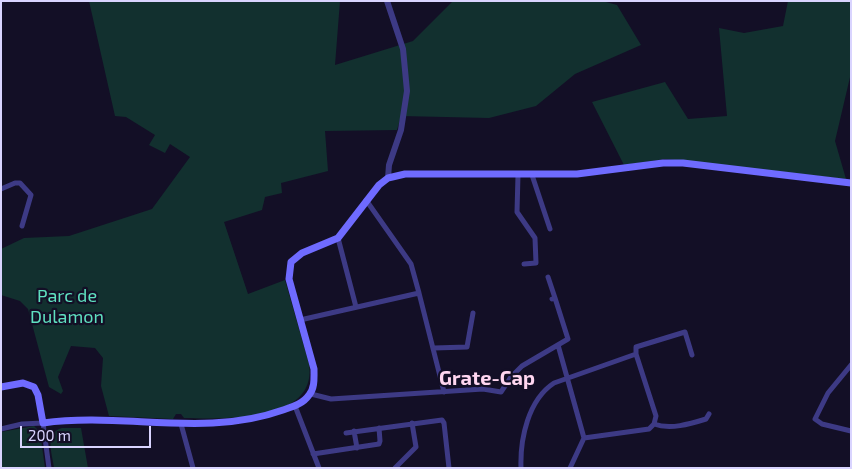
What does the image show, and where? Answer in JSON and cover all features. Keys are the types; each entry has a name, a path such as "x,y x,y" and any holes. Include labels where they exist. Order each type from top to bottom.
{"main road":[{"path":"1,387 23,383 34,387 38,395 43,423 232,424 295,406 311,394 314,369 289,279 291,262 302,253 338,238 366,200 388,178 405,174 429,173 578,174 663,162 851,183"}],"street":[{"path":"387,1 403,49 407,91 401,130 389,165 388,178"},
{"path":"518,175 517,212 535,241 536,263 524,264"},
{"path":"531,175 550,229"},
{"path":"1,189 20,183 31,195 22,226"},
{"path":"366,200 411,264 444,392"},
{"path":"338,238 356,307"},
{"path":"311,394 330,399 482,389 501,392 511,377 522,366 566,341 568,337 553,299 548,277"},
{"path":"300,320 419,293"},
{"path":"434,348 467,347 473,313"},
{"path":"584,438 649,429 654,424 656,416 636,354 636,347 685,332 692,355"},
{"path":"558,345 584,438 570,468"},
{"path":"521,468 524,436 535,403 548,387 567,378 636,354"},
{"path":"851,365 822,403 816,418 818,422 851,432"},
{"path":"295,406 319,468"},
{"path":"654,424 664,428 694,423 706,419 709,414"},
{"path":"346,433 442,420 444,423 449,468"},
{"path":"1,429 22,424 43,423 49,468"},
{"path":"395,468 416,448 412,423"},
{"path":"181,424 193,468"},
{"path":"314,454 378,444 380,441 379,428"},
{"path":"354,432 357,448"}],"green space":[{"name":"Parc de Dulamon","path":"89,1 340,1 335,65 413,41 453,1 602,1 617,5 641,45 575,74 536,106 489,118 401,116 397,130 325,131 328,171 281,183 282,193 265,197 262,210 224,222 248,294 285,280 309,364 308,383 299,397 284,407 264,414 243,417 184,418 181,414 176,414 173,419 109,416 101,386 103,358 95,348 71,346 58,377 63,391 61,394 49,387 28,309 20,301 1,295 1,249 24,238 69,236 152,209 190,157 170,144 165,153 149,145 155,135 126,117 115,116"},
{"path":"788,1 851,1 851,73 835,141 846,179 665,159 624,165 592,102 665,82 688,119 727,116 719,28 744,33 783,26"},
{"path":"34,426 40,432 45,468 1,468 1,432"},
{"path":"62,428 81,428 88,468 54,468 51,439 56,431"}],"district":[{"name":"Grate-Cap","path":"487,378"}]}
